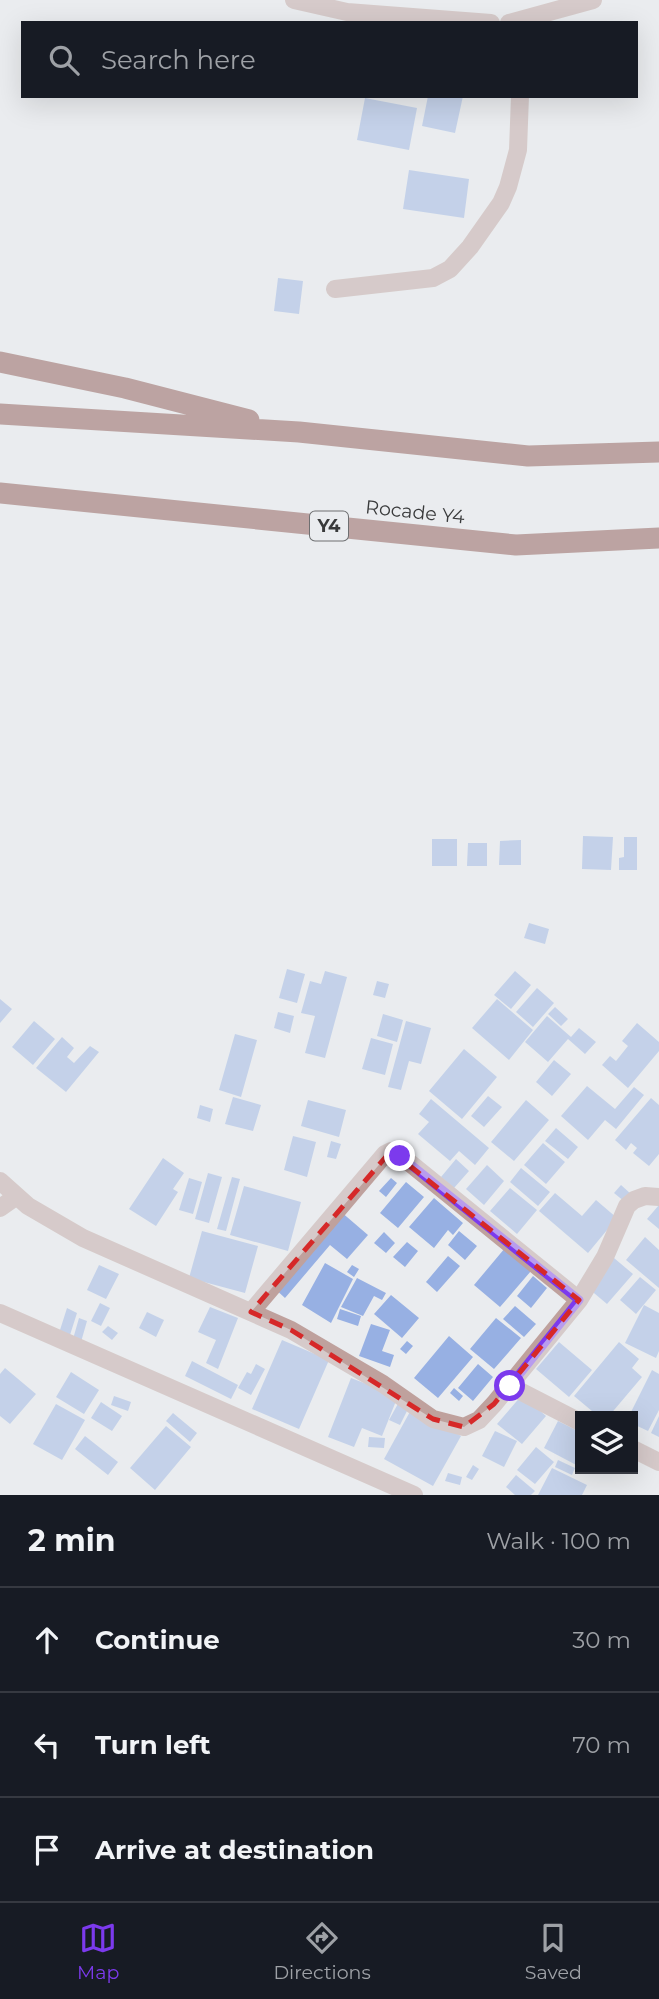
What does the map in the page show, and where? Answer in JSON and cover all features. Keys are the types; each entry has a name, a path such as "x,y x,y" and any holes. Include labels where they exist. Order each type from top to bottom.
{"highway":[{"path":"0,362 125,388 299,432"},
{"path":"0,414 299,432 528,456 659,452"},
{"name":"Rocade Y4","path":"0,493 516,545 659,538"}],"street":[{"path":"294,0 347,12 465,21"},
{"path":"516,21 593,0"},
{"path":"335,289 433,278 450,269 470,247 508,187 517,150 520,98"},
{"path":"250,1312 385,1154 391,1151 579,1300"},
{"path":"0,1181 53,1222 83,1238 291,1330 383,1384 433,1419 464,1427 486,1413 579,1300 605,1257 627,1206 645,1196 659,1197"},
{"path":"0,1208 17,1196"},
{"path":"0,1313 413,1495"},
{"path":"510,1386 575,1419"},
{"path":"638,1452 659,1462"}],"highlighted area":[{"path":"391,1151 579,1300 494,1404 464,1427 433,1419 291,1330 251,1312"}],"building":[{"path":"365,98 417,108 409,150 357,140"},
{"path":"428,98 463,98 455,133 422,126"},
{"path":"409,170 469,179 464,218 403,209"},
{"path":"278,278 303,281 299,314 274,311"},
{"path":"583,836 613,837 611,870 582,869"},
{"path":"624,837 637,837 637,870 619,870 619,858 624,857"},
{"path":"432,839 457,839 457,866 432,866"},
{"path":"521,840 521,865 499,865 500,841"},
{"path":"468,843 487,843 487,866 467,866"},
{"path":"529,923 549,929 545,944 524,938"},
{"path":"287,969 305,974 297,1003 279,998"},
{"path":"325,971 347,977 325,1058 305,1053 315,1016 301,1013 310,981 321,984"},
{"path":"515,971 531,985 511,1009 494,995"},
{"path":"377,981 389,984 385,998 373,995"},
{"path":"537,988 554,1003 533,1027 516,1012"},
{"path":"0,999 12,1009 0,1023"},
{"path":"497,999 533,1030 509,1060 472,1028"},
{"path":"555,1007 568,1019 561,1026 548,1014"},
{"path":"278,1012 294,1016 290,1033 274,1028"},
{"path":"383,1014 403,1020 397,1042 377,1036"},
{"path":"547,1016 571,1037 579,1028 596,1042 585,1054 568,1039 548,1062 525,1042"},
{"path":"34,1021 55,1039 33,1065 12,1047"},
{"path":"406,1021 431,1028 421,1064 409,1061 401,1090 388,1087"},
{"path":"637,1023 659,1042 659,1051 628,1088 602,1065 610,1056 616,1061 628,1046 622,1041"},
{"path":"235,1034 257,1040 241,1097 219,1090"},
{"path":"62,1037 74,1048 67,1057 74,1063 90,1046 99,1052 66,1092 36,1068"},
{"path":"371,1038 393,1044 385,1075 362,1069"},
{"path":"464,1049 497,1077 462,1119 429,1091"},
{"path":"554,1060 571,1074 552,1096 536,1082"},
{"path":"587,1086 615,1109 634,1087 644,1095 616,1129 605,1120 588,1140 561,1116"},
{"path":"488,1096 502,1107 484,1127 471,1116"},
{"path":"233,1097 261,1105 253,1131 225,1124"},
{"path":"651,1098 659,1105 659,1154 649,1166 633,1153 637,1148 631,1143 626,1150 615,1140"},
{"path":"431,1099 489,1148 475,1165 459,1151 450,1161 418,1134 429,1122 419,1114"},
{"path":"308,1100 346,1110 339,1137 301,1126"},
{"path":"526,1100 549,1120 514,1161 491,1142"},
{"path":"200,1105 213,1109 210,1122 197,1118"},
{"path":"556,1128 578,1147 568,1159 545,1141"},
{"path":"293,1136 316,1142 307,1177 284,1170"},
{"path":"331,1141 341,1144 336,1159 327,1157"},
{"path":"543,1143 565,1162 546,1184 524,1165"},
{"path":"163,1158 184,1173 173,1189 178,1192 156,1226 129,1209"},
{"path":"456,1159 469,1171 454,1188 441,1177"},
{"path":"487,1165 504,1181 484,1205 466,1189"},
{"path":"521,1168 550,1192 538,1206 510,1182"},
{"path":"208,1173 222,1177 209,1223 195,1219"},
{"path":"232,1177 240,1179 226,1231 217,1229"},
{"path":"189,1178 202,1182 193,1214 179,1210"},
{"path":"391,1178 397,1183 386,1197 379,1191"},
{"path":"406,1182 424,1197 398,1228 380,1213"},
{"path":"621,1185 631,1194 625,1202 614,1193"},
{"path":"244,1186 301,1202 288,1251 230,1235"},
{"path":"510,1188 537,1210 517,1234 490,1211"},
{"path":"555,1193 582,1216 596,1200 617,1218 588,1253 539,1211"},
{"path":"434,1198 463,1223 453,1235 448,1230 434,1248 409,1227"},
{"path":"659,1205 659,1229 647,1219"},
{"path":"340,1211 368,1235 347,1259 330,1245 285,1298 274,1288"},
{"path":"202,1231 258,1246 245,1293 189,1278"},
{"path":"459,1231 477,1246 465,1260 448,1245"},
{"path":"384,1232 395,1243 386,1253 374,1243"},
{"path":"645,1237 659,1250 659,1288 626,1260"},
{"path":"407,1242 418,1251 405,1267 393,1257"},
{"path":"505,1248 531,1271 500,1307 474,1285"},
{"path":"448,1256 460,1266 437,1292 426,1282"},
{"path":"614,1258 633,1274 607,1304 588,1288"},
{"path":"325,1263 353,1279 331,1323 302,1305"},
{"path":"99,1265 119,1274 106,1299 87,1290"},
{"path":"352,1265 359,1269 354,1277 347,1272"},
{"path":"533,1276 547,1288 531,1308 517,1296"},
{"path":"640,1277 656,1290 636,1314 620,1300"},
{"path":"357,1278 386,1293 382,1300 374,1296 363,1316 341,1307"},
{"path":"391,1295 419,1318 402,1338 374,1314"},
{"path":"100,1303 110,1308 101,1326 91,1321"},
{"path":"644,1305 659,1313 659,1351 656,1358 625,1343"},
{"path":"515,1306 536,1324 524,1337 503,1319"},
{"path":"210,1307 238,1318 218,1369 206,1363 216,1340 198,1332"},
{"path":"67,1308 77,1313 70,1335 60,1330"},
{"path":"340,1309 361,1316 358,1326 337,1319"},
{"path":"147,1312 164,1320 156,1337 139,1328"},
{"path":"79,1318 87,1321 81,1342 73,1339"},
{"path":"496,1318 521,1338 494,1369 470,1349"},
{"path":"371,1324 390,1330 382,1351 394,1355 390,1367 359,1356"},
{"path":"108,1326 118,1333 112,1340 102,1332"},
{"path":"449,1336 473,1357 438,1398 414,1378"},
{"path":"282,1340 329,1360 299,1429 252,1409"},
{"path":"407,1341 413,1346 406,1354 400,1349"},
{"path":"559,1342 592,1370 569,1397 536,1369"},
{"path":"619,1342 639,1359 632,1368 642,1377 613,1411 592,1411 574,1396"},
{"path":"192,1361 238,1385 231,1399 185,1376"},
{"path":"256,1364 265,1369 251,1395 238,1388 247,1372 251,1374"},
{"path":"478,1364 493,1377 473,1401 458,1388"},
{"path":"5,1368 36,1394 10,1424 0,1416 0,1374"},
{"path":"652,1370 659,1374 659,1410 648,1431 638,1426 638,1411 632,1411"},
{"path":"71,1372 99,1390 84,1414 56,1397"},
{"path":"351,1378 398,1396 382,1436 362,1428 354,1447 328,1437"},
{"path":"454,1388 463,1396 459,1401 450,1393"},
{"path":"522,1395 546,1416 522,1444 497,1424"},
{"path":"114,1396 131,1402 128,1411 111,1405"},
{"path":"400,1400 410,1405 400,1425 389,1420"},
{"path":"101,1402 122,1416 112,1431 91,1418"},
{"path":"56,1404 85,1420 62,1460 33,1444"},
{"path":"412,1408 461,1436 433,1486 384,1459"},
{"path":"173,1413 197,1433 190,1442 166,1421"},
{"path":"659,1416 659,1437 651,1433"},
{"path":"558,1421 575,1430 575,1464 544,1448"},
{"path":"166,1426 191,1447 155,1490 130,1468"},
{"path":"495,1431 517,1441 504,1467 482,1456"},
{"path":"85,1436 118,1462 108,1475 75,1449"},
{"path":"369,1437 385,1438 384,1448 368,1447"},
{"path":"536,1447 554,1462 535,1484 517,1470"},
{"path":"558,1460 575,1468 572,1475 555,1467"},
{"path":"473,1465 479,1469 472,1480 466,1477"},
{"path":"552,1468 587,1485 582,1495 538,1495"},
{"path":"448,1473 462,1477 460,1485 445,1481"},
{"path":"516,1475 535,1491 531,1495 515,1495 506,1487"}],"route":[{"path":"400,1156 579,1300 510,1386"}]}
